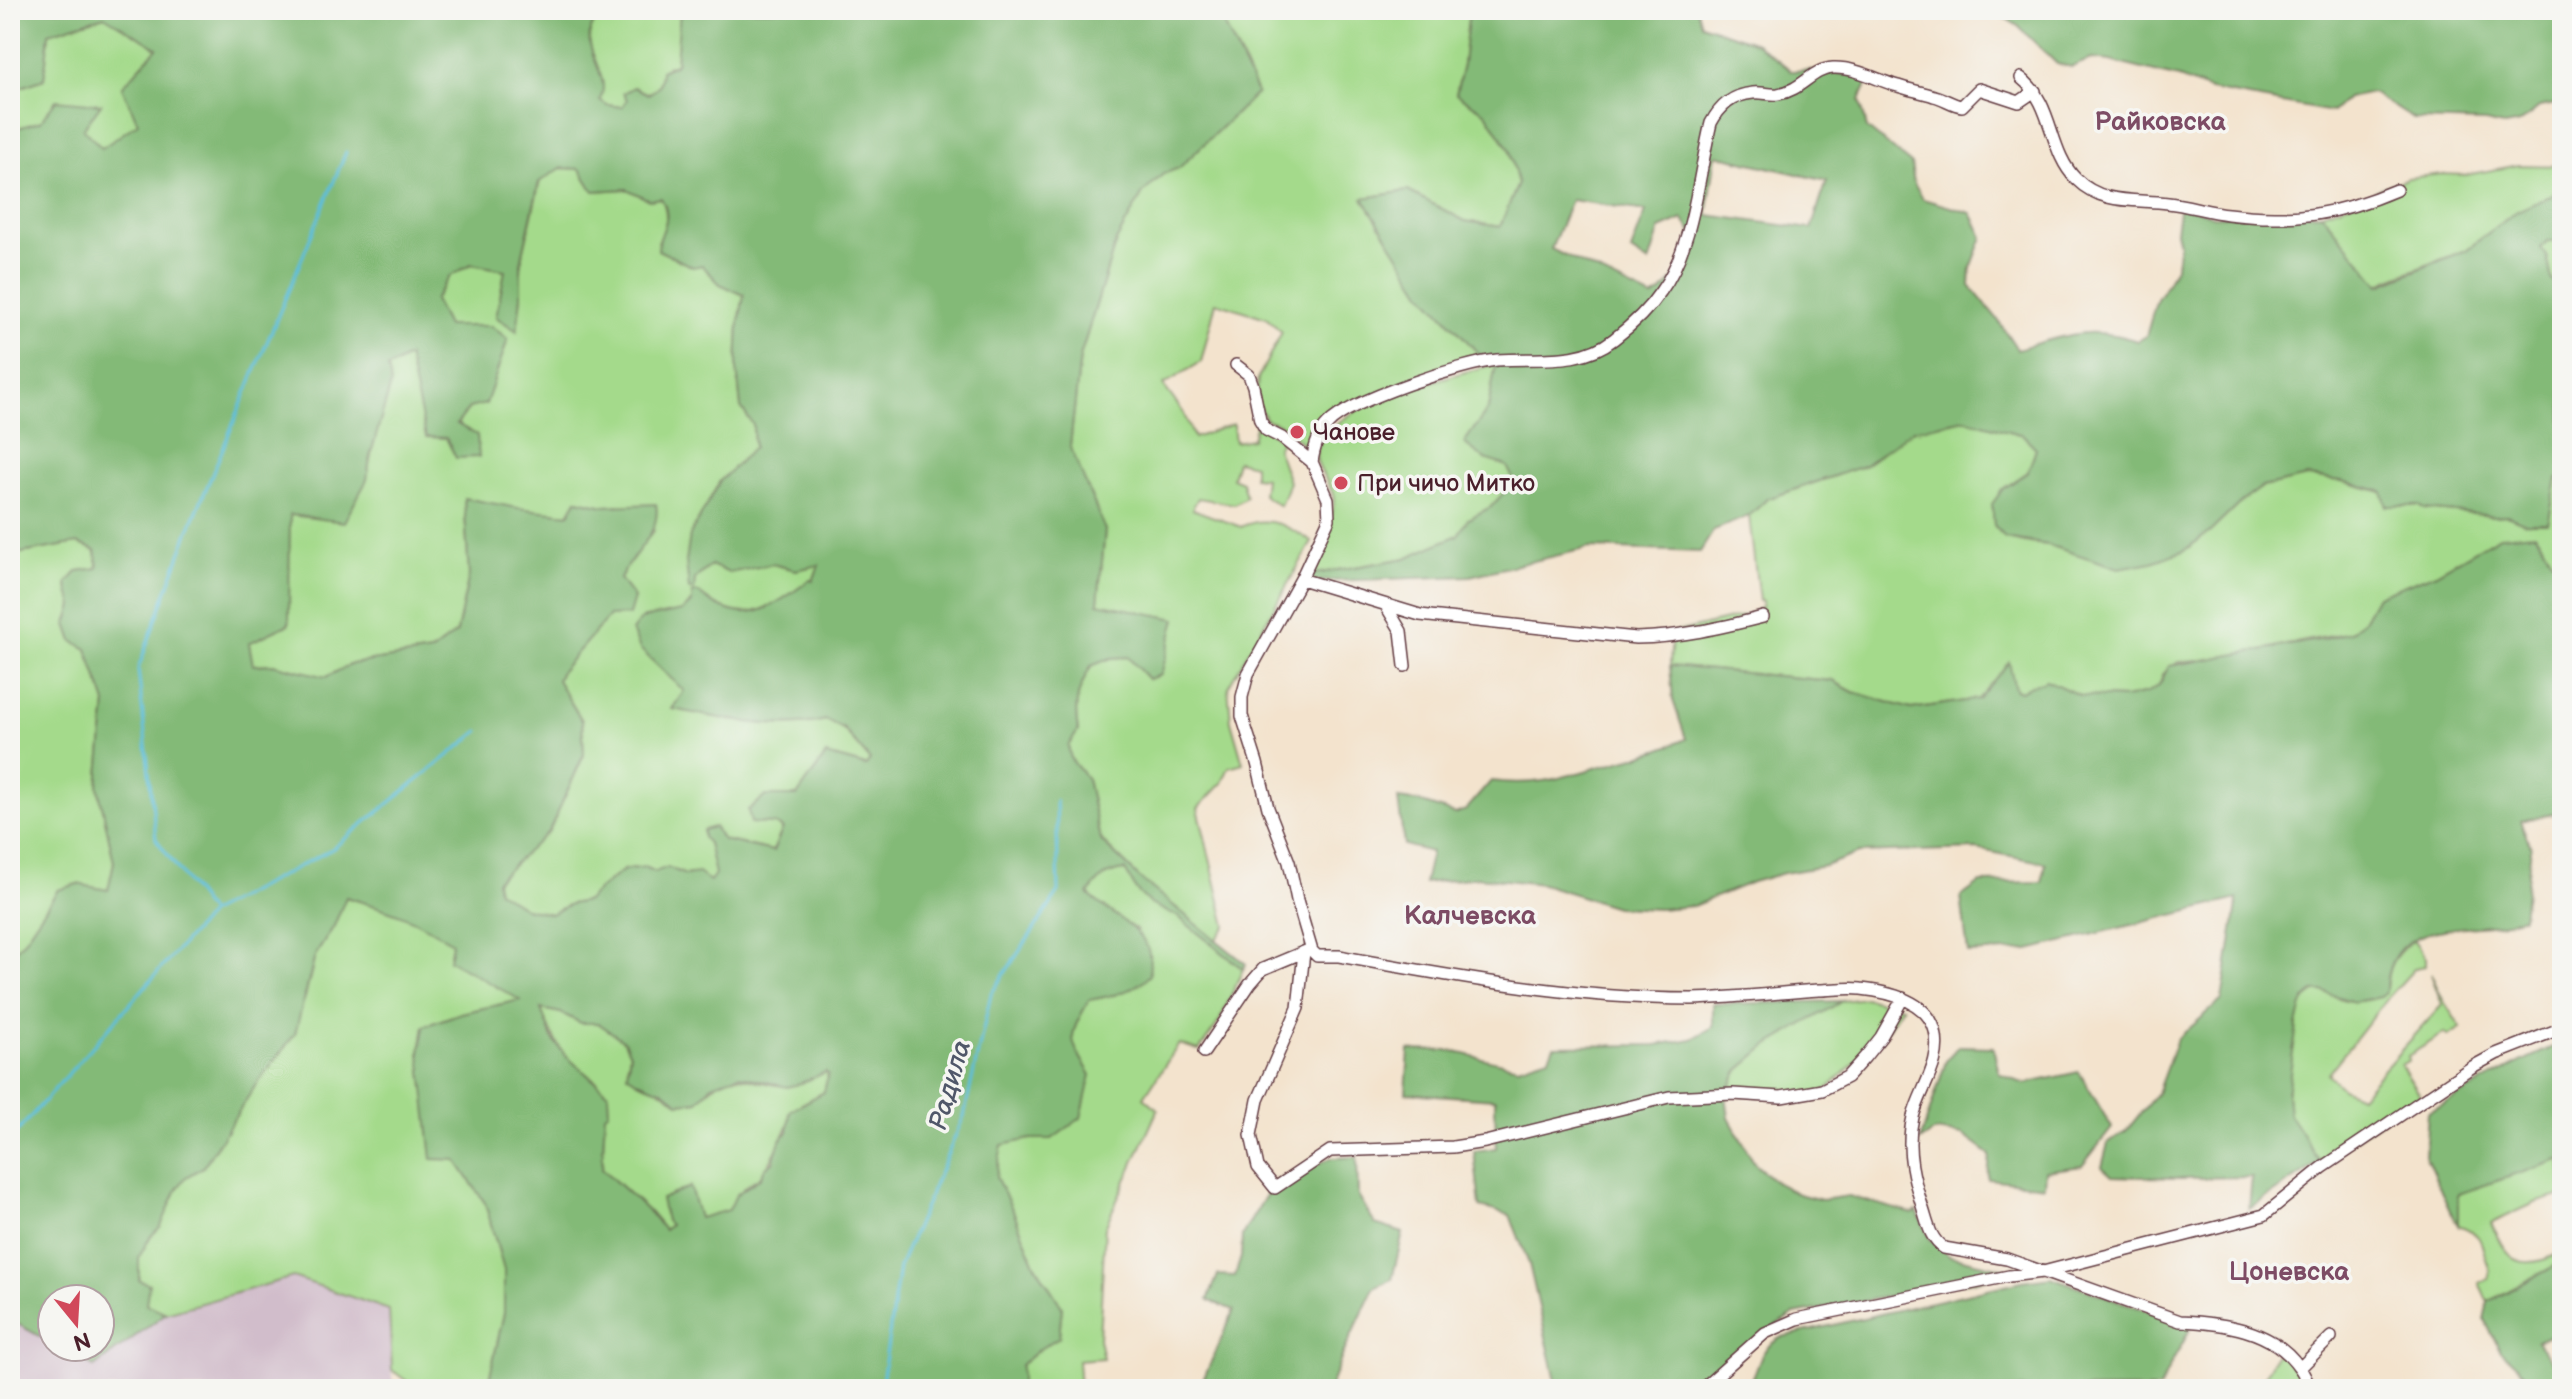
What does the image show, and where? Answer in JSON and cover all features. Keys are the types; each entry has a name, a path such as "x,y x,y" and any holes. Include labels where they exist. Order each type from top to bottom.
{"street":[{"path":"1312,462 1313,451 1329,422 1384,394 1473,364 1498,360 1561,360 1587,353 1612,341 1662,290 1689,224 1711,123 1719,107 1732,98 1753,93 1773,95 1791,92 1811,76 1833,68 1851,70 1937,96 1958,106 1962,106 1979,89 2019,102 2035,91"},
{"path":"2021,78 2042,103 2066,167 2081,184 2111,199 2164,202 2228,214 2284,218 2332,213 2396,190"},
{"path":"1236,365 1249,375 1260,420 1266,430 1282,438 1312,462 1328,499 1329,519 1301,579 1248,674 1242,697 1242,716 1268,808 1289,862 1307,950 1298,1008 1258,1100 1251,1135 1258,1167 1275,1188 1330,1151 1453,1147 1485,1142 1669,1097 1733,1094 1781,1097 1822,1090 1847,1077 1865,1057 1881,1037 1903,998"},
{"path":"1301,579 1420,615 1636,638 1705,632 1763,617"},
{"path":"1386,606 1401,631 1405,666"},
{"path":"1307,950 1317,956 1339,956 1477,979 1618,996 1693,999 1860,988 1903,998 1926,1013 1935,1033 1934,1062 1914,1114 1909,1144 1910,1158 1933,1238 1944,1248 2007,1259 2180,1321 2206,1322 2260,1336 2278,1345 2300,1368 2311,1389"},
{"path":"1204,1052 1263,969 1307,950"},
{"path":"1702,1389 1765,1333 1797,1319 2009,1276 2043,1272 2264,1215 2322,1168 2472,1067 2562,1028"},
{"path":"2300,1368 2331,1337"}],"shaded area":[{"path":"292,1277 389,1310 394,1389 10,1389 10,1320 36,1334 36,1363 87,1363 94,1367 99,1363 116,1363 116,1350 166,1313"}],"green space":[{"path":"10,10 605,10 593,25 590,44 602,82 600,100 607,105 622,107 627,100 623,93 634,87 648,94 659,85 661,71 676,64 680,10 1215,10 1219,13 1257,93 1179,168 1163,174 1143,193 1116,241 1080,357 1070,446 1105,530 1098,603 1176,619 1161,675 1148,679 1128,657 1111,658 1091,666 1078,697 1078,731 1068,746 1071,759 1087,779 1100,840 1143,881 1246,964 1243,969 1177,916 1150,904 1136,890 1125,870 1104,877 1088,894 1138,934 1148,950 1150,975 1129,990 1089,1000 1077,1023 1074,1045 1091,1075 1081,1118 1052,1139 1031,1139 1002,1145 996,1177 1035,1264 1062,1307 1059,1337 1021,1365 1021,1389 487,1389 504,1313 504,1270 485,1203 456,1160 432,1159 420,1053 424,1026 461,1013 520,1000 449,960 452,943 427,927 346,897 334,926 315,956 295,1034 257,1083 203,1167 186,1177 177,1189 161,1226 150,1237 139,1257 139,1280 149,1284 146,1304 166,1313 116,1350 116,1283 36,1283 36,1334 10,1320 10,954 22,943 58,890 77,884 108,890 114,862 98,786 106,703 87,649 73,641 67,624 73,606 67,583 78,571 98,568 96,551 78,543 16,554 10,558 10,119 18,128 41,121 56,100 101,104 83,129 102,148 138,123 122,87 157,48 104,16 49,33 44,79 10,91","holes":["561,168 580,169 594,191 627,189 649,200 661,198 666,220 658,250 693,267 702,265 720,284 744,295 737,369 741,407 753,425 754,447 720,481 690,535 686,561 689,590 694,590 695,579 711,565 729,573 772,564 796,570 819,565 813,581 756,612 730,611 699,593 692,593 692,602 682,611 641,619 632,631 640,649 684,691 672,709 768,724 826,720 844,729 870,760 866,766 826,755 797,796 766,796 748,810 751,823 774,824 783,828 773,851 723,840 714,827 703,830 715,874 710,881 698,873 685,875 668,867 655,872 645,867 624,870 587,901 570,904 551,914 525,908 498,891 496,881 549,831 584,754 582,721 557,680 561,671 609,616 629,615 634,598 620,579 650,534 657,515 656,504 605,506 577,500 569,514 464,498 469,575 457,632 431,652 352,664 326,677 273,664 253,665 249,643 289,624 290,515 344,522 367,480 370,457 391,384 388,368 408,357 426,437 446,438 456,458 479,457 477,435 457,424 469,408 486,404 508,339 491,326 447,326 434,300 449,277 471,264 505,270 496,317 517,331 521,263 539,182","541,1009 561,1013 581,1023 598,1023 624,1041 630,1054 627,1074 664,1091 679,1103 698,1101 712,1085 739,1075 787,1087 826,1072 824,1092 790,1111 788,1132 780,1140 773,1162 765,1168 761,1177 736,1195 729,1210 699,1218 690,1187 661,1199 666,1221 670,1225 664,1230 602,1169 605,1114 609,1111 608,1093 565,1055 552,1038"]},
{"path":"605,10 680,10 681,14 676,64 668,66 657,87 648,93 624,94 628,100 622,107 607,105 599,100 602,81 589,43 591,27"},
{"path":"1215,10 1469,10 1456,94 1486,113 1509,149 1518,184 1500,227 1465,221 1408,191 1363,198 1422,292 1480,355 1404,383 1334,415 1307,448 1284,426 1265,419 1256,399 1258,378 1282,332 1266,318 1216,302 1201,362 1163,385 1183,412 1194,438 1233,424 1235,442 1252,439 1256,423 1282,440 1277,448 1289,482 1280,506 1263,495 1265,478 1254,477 1254,465 1237,461 1232,478 1242,482 1246,497 1234,504 1198,498 1192,509 1241,527 1260,522 1278,524 1312,542 1228,687 1231,721 1243,763 1229,767 1222,783 1198,808 1226,926 1216,940 1143,881 1100,839 1087,779 1071,759 1068,746 1078,731 1078,697 1091,666 1111,658 1128,657 1148,679 1175,619 1098,604 1105,530 1070,446 1080,357 1116,241 1143,193 1163,174 1179,168 1257,93"},
{"path":"1469,10 1697,10 1701,24 1756,43 1792,71 1814,70 1870,78 1860,100 1867,128 1911,164 1914,184 1923,199 1971,213 1983,237 1971,268 1970,286 2017,349 2077,334 2104,334 2138,341 2146,336 2157,299 2176,265 2180,204 2213,216 2321,213 2380,285 2466,250 2517,211 2553,195 2562,184 2562,241 2547,241 2541,248 2547,256 2552,281 2562,284 2562,477 2557,479 2548,523 2526,523 2507,515 2387,506 2382,491 2342,481 2307,477 2262,487 2183,551 2152,562 2119,568 2048,545 2005,538 1994,525 1992,504 2003,489 2028,472 2036,448 2023,435 1965,419 1913,430 1863,466 1767,499 1749,516 1714,530 1700,552 1589,548 1470,576 1303,582 1309,575 1406,558 1458,535 1468,519 1491,507 1514,481 1507,466 1485,459 1464,443 1488,409 1496,364 1480,355 1422,292 1363,198 1408,191 1465,221 1500,227 1518,184 1509,149 1486,113 1456,94","holes":["1716,155 1827,181 1811,229 1707,215","1571,200 1646,211 1631,251 1649,263 1660,229 1683,219 1692,232 1675,278 1652,298 1551,249"]},
{"path":"1934,10 2562,10 2562,103 2539,107 2520,123 2504,126 2485,122 2415,120 2372,93 2347,98 2332,112 2210,90 2179,78 2110,61 2091,59 2072,67 2057,64 2018,26 2000,15 1982,11"},
{"path":"105,16 157,48 138,123 102,149 83,129 100,104 18,129 10,119 10,91 44,79 49,33"},
{"path":"2519,165 2562,166 2562,184 2553,195 2517,211 2466,250 2379,285 2321,213 2408,178 2466,175"},
{"path":"561,168 580,169 594,191 627,189 649,200 661,198 666,220 658,242 677,259 702,265 720,284 744,295 737,369 741,407 753,425 754,447 720,481 690,535 694,579 712,565 729,573 772,564 796,570 819,565 813,581 769,607 756,611 730,611 699,593 683,611 641,619 640,648 685,691 673,708 770,724 826,720 843,729 870,760 866,766 826,755 797,796 766,796 751,823 774,824 783,828 773,851 723,840 708,843 716,874 710,881 678,871 655,872 632,868 624,870 587,901 570,904 551,914 525,908 497,891 495,881 549,831 584,755 582,720 557,680 561,671 609,615 634,598 620,579 627,563 654,531 619,505 605,506 577,500 569,514 464,499 469,575 457,632 431,652 352,664 326,677 273,664 252,665 249,642 289,624 289,515 366,480 388,368 408,356 457,424 469,408 491,326 447,326 434,300 449,277 471,264 506,270 496,317 517,330 521,263 540,181"},
{"path":"2547,241 2562,241 2562,284 2552,282 2547,256 2541,248"},
{"path":"1496,364 1488,409 1464,443 1485,459 1507,466 1515,481 1491,507 1468,519 1459,535 1406,558 1309,575 1308,570 1334,503 1316,455 1327,433 1345,418 1396,393"},
{"path":"1966,419 2023,435 2036,448 2028,472 2003,489 1993,504 1994,525 2005,538 2035,544 2183,551 2262,487 2307,477 2342,481 2382,492 2388,506 2507,515 2526,523 2548,523 2557,479 2562,477 2562,558 2553,561 2500,536 2436,573 2377,596 2363,621 2350,632 2206,661 2178,662 2163,674 2159,685 2147,693 2125,698 2081,696 2046,680 2020,691 2015,689 2009,664 1978,699 1911,709 1853,692 1833,681 1670,666 1672,633 1747,615 1761,607 1749,516 1767,499 1863,466 1913,430"},
{"path":"2535,533 2553,561 2562,558 2562,812 2520,821 2531,847 2523,917 2499,924 2442,930 2409,942 2397,953 2389,970 2386,992 2380,997 2354,1002 2314,992 2305,999 2297,1025 2287,1094 2289,1114 2320,1162 2249,1209 2252,1177 2112,1176 2102,1167 2108,1143 2127,1130 2157,1093 2177,1039 2222,1000 2238,899 2029,950 1968,953 1961,897 1980,883 2042,882 2046,863 1976,849 1859,853 1825,866 1752,882 1693,906 1659,909 1616,907 1542,884 1478,877 1424,883 1431,852 1404,845 1398,799 1419,802 1455,814 1466,810 1491,781 1527,783 1557,778 1646,754 1686,739 1673,700 1670,666 1833,681 1853,692 1911,709 1978,699 2009,662 2015,689 2020,691 2046,680 2081,696 2125,698 2147,693 2159,685 2169,666 2350,632 2363,621 2377,596 2436,573 2500,536"},
{"path":"78,543 96,551 98,568 78,571 67,583 73,606 67,624 73,641 87,649 106,703 98,786 114,862 108,891 77,884 58,890 22,943 10,954 10,587 18,580 10,571 10,558 16,554"},
{"path":"1125,870 1136,890 1150,904 1177,916 1243,969 1219,1022 1199,1050 1179,1044 1144,1097 1158,1109 1105,1227 1099,1339 1103,1358 1078,1360 1080,1389 1021,1389 1021,1365 1059,1337 1062,1307 1035,1264 995,1177 1002,1144 1052,1139 1091,1075 1077,1053 1074,1031 1089,1000 1115,995 1137,930 1087,895 1103,877"},
{"path":"345,897 394,911 435,930 452,943 488,981 521,1000 461,1013 424,1026 420,1053 456,1160 485,1203 504,1270 504,1313 487,1389 417,1389 392,1370 389,1310 293,1277 166,1313 146,1304 139,1280 139,1257 160,1226 177,1189 186,1177 203,1167 257,1083 285,1048 305,998 315,956 334,926"},
{"path":"2413,939 2426,958 2426,966 2415,968 2385,1001 2328,1074 2342,1088 2360,1096 2442,1005 2431,974 2461,1028 2448,1036 2445,1033 2408,1056 2409,1060 2401,1065 2420,1095 2320,1162 2289,1115 2291,1056 2301,1007 2305,999 2315,992 2355,1001 2382,995 2386,992 2392,962"},
{"path":"1865,998 1902,1007 1883,1036 1823,1093 1726,1095 1739,1070 1767,1046 1842,1001"},
{"path":"1842,1001 1767,1046 1739,1070 1726,1095 1729,1118 1755,1164 1777,1183 1798,1194 1822,1200 1849,1196 1913,1214 1917,1211 1930,1239 1949,1256 2011,1270 2005,1275 1794,1314 1687,1389 1558,1389 1529,1264 1510,1215 1480,1207 1474,1151 1496,1148 1495,1099 1406,1093 1409,1050 1452,1051 1518,1067 1549,1057 1554,1046 1656,1045 1692,1039 1713,1027 1713,1004"},
{"path":"541,1009 561,1013 581,1023 598,1023 624,1041 630,1054 627,1067 638,1081 657,1088 679,1103 698,1101 721,1081 739,1077 789,1086 826,1072 824,1092 796,1107 781,1142 760,1177 742,1191 729,1211 699,1219 690,1187 670,1225 664,1230 602,1169 605,1113 598,1082 562,1051"},
{"path":"2562,1044 2562,1159 2458,1194 2458,1225 2425,1155 2428,1112 2511,1067"},
{"path":"1958,1046 1993,1047 1999,1073 2024,1084 2079,1072 2112,1128 2082,1166 2045,1171 2044,1186 1988,1179 1990,1155 1963,1135 1935,1131 1920,1141 1946,1061"},
{"path":"1357,1157 1358,1196 1375,1224 1403,1233 1392,1279 1374,1288 1329,1389 1199,1389 1234,1310 1208,1300 1218,1275 1235,1276 1241,1257 1242,1235 1274,1182 1331,1158"},
{"path":"2562,1159 2562,1195 2535,1203 2492,1223 2504,1247 2517,1260 2536,1262 2562,1252 2562,1262 2488,1302 2479,1283 2488,1279 2489,1267 2478,1237 2471,1230 2458,1225 2457,1194"},
{"path":"2562,1262 2562,1331 2537,1341 2562,1375 2562,1389 2541,1389 2500,1350 2484,1319 2488,1302"},
{"path":"2051,1277 2191,1326 2160,1389 1751,1389 1749,1385 1764,1352 1782,1337 2022,1281"},
{"path":"2278,1351 2286,1356 2308,1389 2257,1389"}],"waterway":[{"path":"210,913 156,839 138,669 189,530 346,152"},
{"path":"10,1140 210,913 332,849 479,731"},
{"name":"Радила","path":"881,1389 899,1267 964,1116 991,994 1059,892 1056,801"}],"place":[{"name":"Чанове","path":"1297,432"},
{"name":"При чичо Митко","path":"1341,483"}],"district":[{"name":"Райковска","path":"2160,121"},
{"name":"Калчевска","path":"1470,915"},
{"name":"Цоневска","path":"2289,1271"}]}
